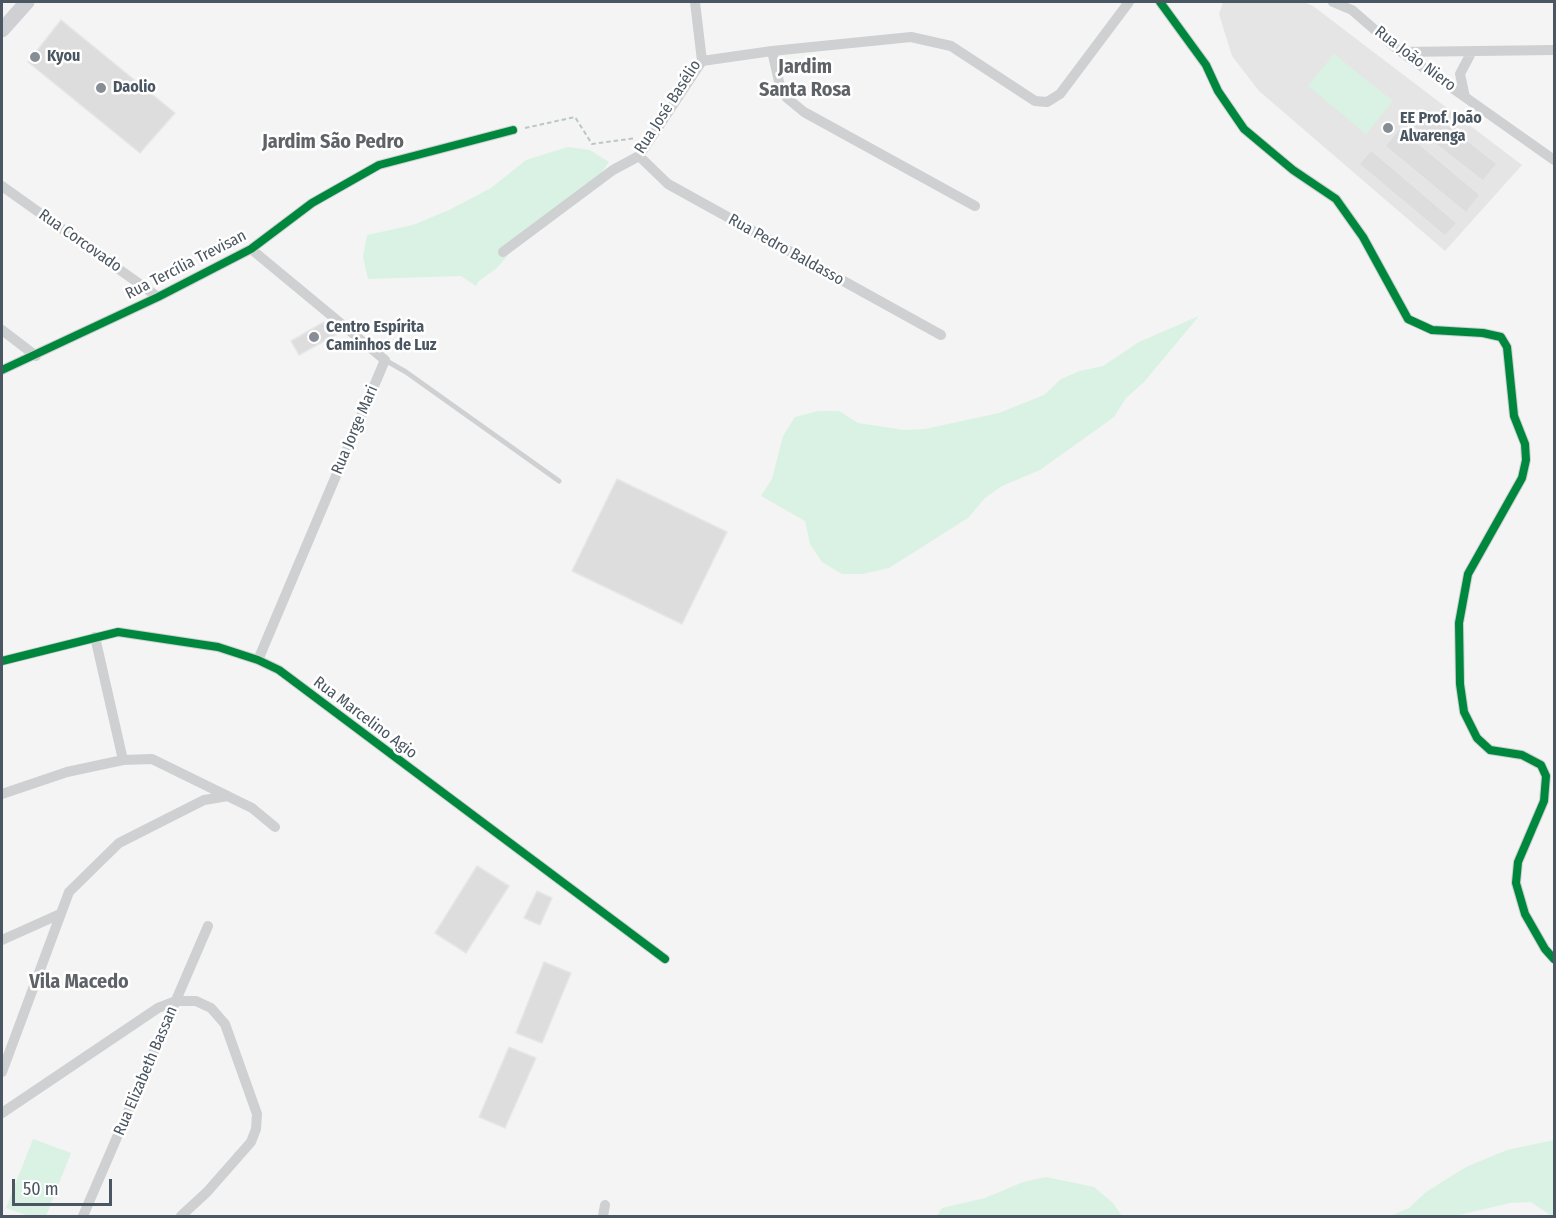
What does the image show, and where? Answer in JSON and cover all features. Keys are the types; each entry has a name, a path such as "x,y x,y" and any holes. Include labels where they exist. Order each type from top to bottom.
{"main road":[{"path":"2,30 27,2"}],"street":[{"name":"Rua José Basélio","path":"503,252 613,170 639,156 702,61 695,2"},
{"path":"702,61 772,51 911,37 951,46 1035,100 1047,102 1060,94 1129,2"},
{"path":"1160,2 1206,65 1218,91 1244,129 1293,170 1336,199 1363,237 1408,319 1432,330 1483,333 1501,337 1507,347 1514,416 1525,444 1526,460 1522,478 1468,574 1459,623 1460,684 1464,712 1477,738 1490,750 1522,754 1541,765 1546,776 1544,801 1518,862 1516,883 1525,914 1545,949 1554,959"},
{"name":"Rua João Niero","path":"1334,2 1352,6 1401,52 1554,160"},
{"path":"1401,52 1471,53 1554,50"},
{"path":"772,51 780,86 787,98 804,112 975,206"},
{"path":"1465,97 1460,74 1471,53"},
{"name":"Rua Tercília Trevisan","path":"2,370 158,297 251,249 312,203 379,165 513,130"},
{"name":"Rua Pedro Baldasso","path":"639,156 668,184 940,335"},
{"name":"Rua Corcovado","path":"2,186 158,297"},
{"path":"251,249 385,360"},
{"path":"2,330 36,356"},
{"name":"Rua Jorge Mari","path":"258,660 385,360"},
{"name":"Rua Marcelino Agio","path":"2,661 118,632 218,647 258,660 279,670 665,959"},
{"path":"95,637 123,760"},
{"path":"2,794 67,772 123,760 152,759 252,808 275,827"},
{"path":"2,1072 69,892 119,843 204,800 228,796"},
{"path":"2,940 60,914"},
{"name":"Rua Elizabeth Bassan","path":"84,1216 208,926"},
{"path":"2,1113 158,1008 176,1001 196,1001 211,1008 225,1024 256,1114 256,1129 251,1142 207,1192 181,1216"}],"lane":[{"path":"385,360 406,372 559,481"}],"path":[{"path":"513,130 575,117 592,144 652,136"}],"shaded area":[{"name":"EE Prof. João Alvarenga","path":"1223,2 1304,2 1313,6 1522,165 1445,251 1259,91 1232,56 1219,14"}],"green space":[{"path":"1334,54 1393,101 1366,134 1308,86"},
{"path":"568,147 590,150 609,162 596,181 513,249 497,268 479,281 476,286 461,276 368,279 363,257 367,235 413,225 451,209 491,188 526,160"},
{"path":"1199,316 1144,382 1126,398 1114,417 1040,470 1002,486 985,498 968,518 889,568 862,574 842,574 822,562 810,544 805,521 761,496 772,479 783,436 795,417 818,411 839,411 858,423 904,430 925,429 999,413 1044,395 1061,379 1080,371 1103,366 1139,342"},
{"path":"33,1139 71,1153 46,1216 29,1216 6,1208"},
{"path":"1554,1140 1554,1215 1550,1215 1531,1202 1510,1203 1455,1216 1390,1216 1409,1208 1426,1192 1466,1167 1507,1150"},
{"path":"1046,1177 1094,1187 1113,1203 1122,1216 937,1216 942,1208 985,1198 1023,1182"}],"building":[{"name":"Daolio","path":"61,20 175,113 140,153 28,62"},
{"path":"1425,107 1497,164 1483,181 1411,125"},
{"path":"1400,128 1480,195 1466,213 1385,146"},
{"path":"1371,150 1457,223 1445,236 1359,164"},
{"name":"Centro Espírita Caminhos de Luz","path":"324,322 337,334 299,355 291,341"},
{"path":"617,479 727,532 682,624 572,571"},
{"path":"477,866 509,886 466,953 435,933"},
{"path":"537,891 552,898 540,925 524,918"},
{"path":"544,962 571,973 542,1043 516,1033"},
{"path":"509,1047 536,1058 505,1128 479,1117"}],"cycle path":[{"path":"1160,2 1206,65 1218,91 1244,129 1293,170 1336,199 1363,237 1408,319 1432,330 1483,333 1501,337 1507,347 1514,416 1525,444 1526,460 1522,478 1468,574 1459,623 1460,684 1464,712 1477,738 1490,750 1522,755 1541,765 1546,776 1544,801 1518,862 1516,883 1525,914 1545,949 1554,959"},
{"path":"2,370 158,297 251,249 312,203 379,165 513,130"},
{"path":"2,661 118,632 218,647 258,660 279,670 665,959"}],"place":[{"name":"Kyou","path":"35,57"},
{"name":"Daolio","path":"101,88"},
{"name":"EE Prof. João Alvarenga","path":"1388,128"},
{"name":"Centro Espírita Caminhos de Luz","path":"314,337"}],"district":[{"name":"Jardim Santa Rosa","path":"805,78"},
{"name":"Jardim São Pedro","path":"333,142"},
{"name":"Vila Macedo","path":"79,982"}]}
